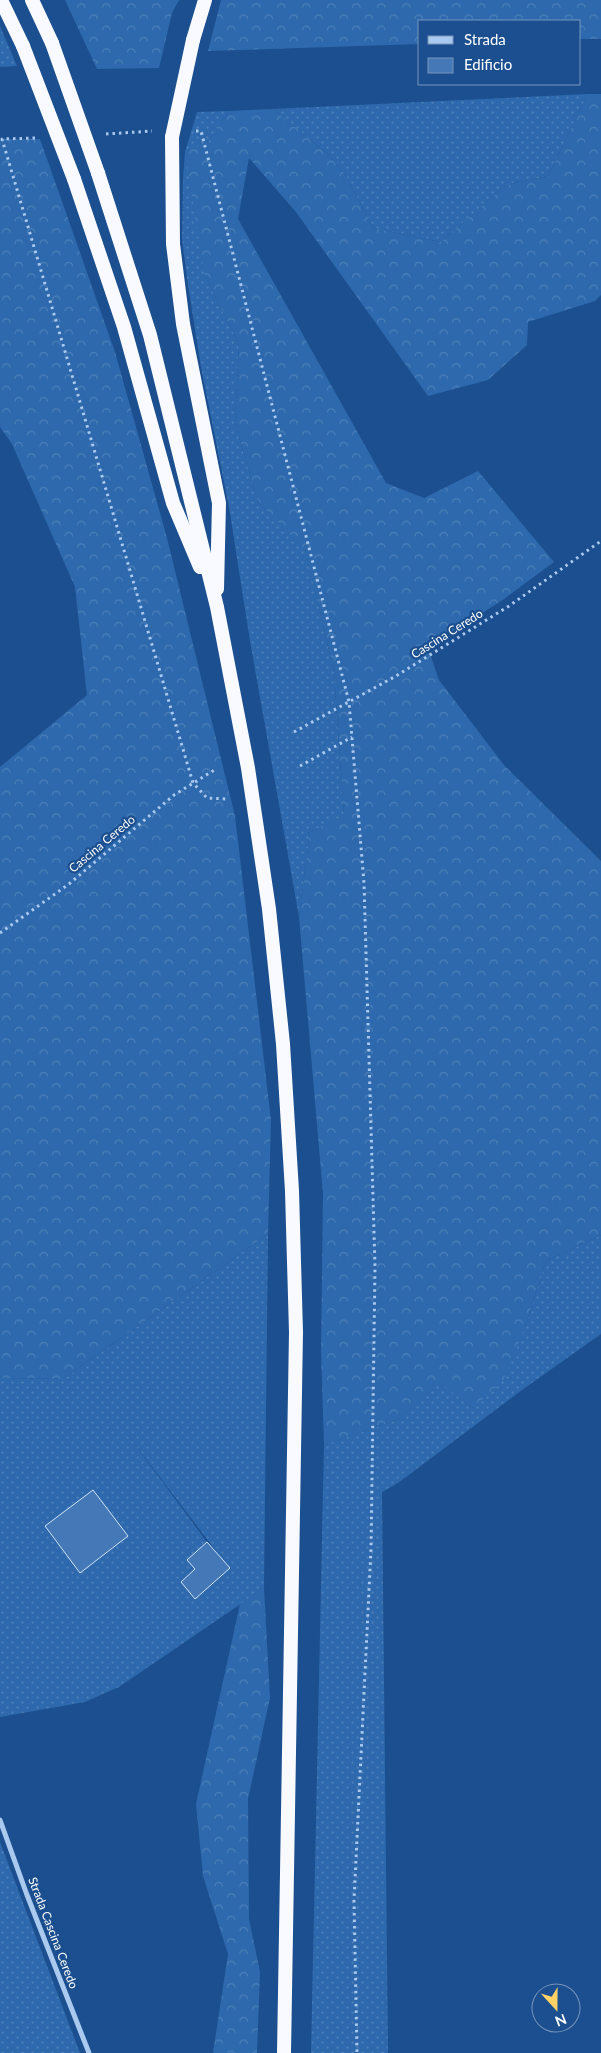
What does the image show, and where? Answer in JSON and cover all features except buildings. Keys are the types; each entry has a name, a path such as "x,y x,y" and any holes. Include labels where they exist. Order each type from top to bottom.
{"highway":[{"path":"1,0 23,46 74,179 124,327 173,503 217,607"},
{"path":"32,0 52,43 98,173 150,335 217,607 248,768 269,909 283,1044 292,1191 296,1332 284,2053"},
{"path":"205,0 193,40 172,137 173,244 183,324 219,503 217,607"}],"street":[{"name":"Strada Cascina Ceredo","path":"0,1820 27,1895 89,2053"}],"path":[{"name":"Cascina Ceredo","path":"294,732 396,676 509,606 601,541"},
{"path":"349,702 364,882 375,1267 371,1548 354,1900 357,2053"},
{"path":"300,766 352,738"},
{"name":"Cascina Ceredo","path":"0,933 69,884 174,795 216,769"},
{"path":"193,783 207,798 227,799"}],"green space":[{"path":"65,0 179,0 172,13 159,68 97,69"},
{"path":"221,0 601,0 601,39 581,39 581,20 418,20 418,44 208,51"},
{"path":"0,26 17,66 0,67"},
{"path":"588,94 548,176 506,185 441,242 373,228 346,176 329,155 273,109"},
{"path":"588,94 601,94 601,295 595,301 528,322 527,345 488,380 428,396 296,212 249,158 238,219 386,483 424,498 478,471 554,562 504,599 428,648 439,680 504,765 601,861 601,1235 546,1261 525,1327 503,1381 473,1408 438,1382 399,1419 324,1445 321,1351 323,1194 299,917 310,832 344,815 334,672 305,549 258,502 235,423 239,344 204,274 185,152 207,143 229,111 273,109 329,155 346,176 373,228 441,242 506,185 548,176"},
{"path":"229,111 207,143 204,274 239,344 235,423 258,502 305,548 334,672 344,816 310,832 299,917 250,641 229,507 201,367 182,239 185,152 197,112"},
{"path":"0,139 40,139 115,352 167,538 235,816 271,1120 268,1234 63,1379 0,1378 0,767 87,695 75,587 12,444 0,427"},
{"path":"268,1234 264,1588 119,1687 85,1702 0,1717 0,1378 63,1379","holes":["124,1430 222,1559 207,1542"]},
{"path":"601,1235 601,1334 522,1390 398,1483 382,1492 388,2053 311,2053 324,1445 399,1419 438,1381 473,1408 525,1327 546,1261"},
{"path":"264,1588 270,1698 248,1799 249,1919 260,1972 257,2053 213,2053 228,1954 203,1876 196,1804 240,1604"},
{"path":"0,1842 80,2053 0,2053"}]}
